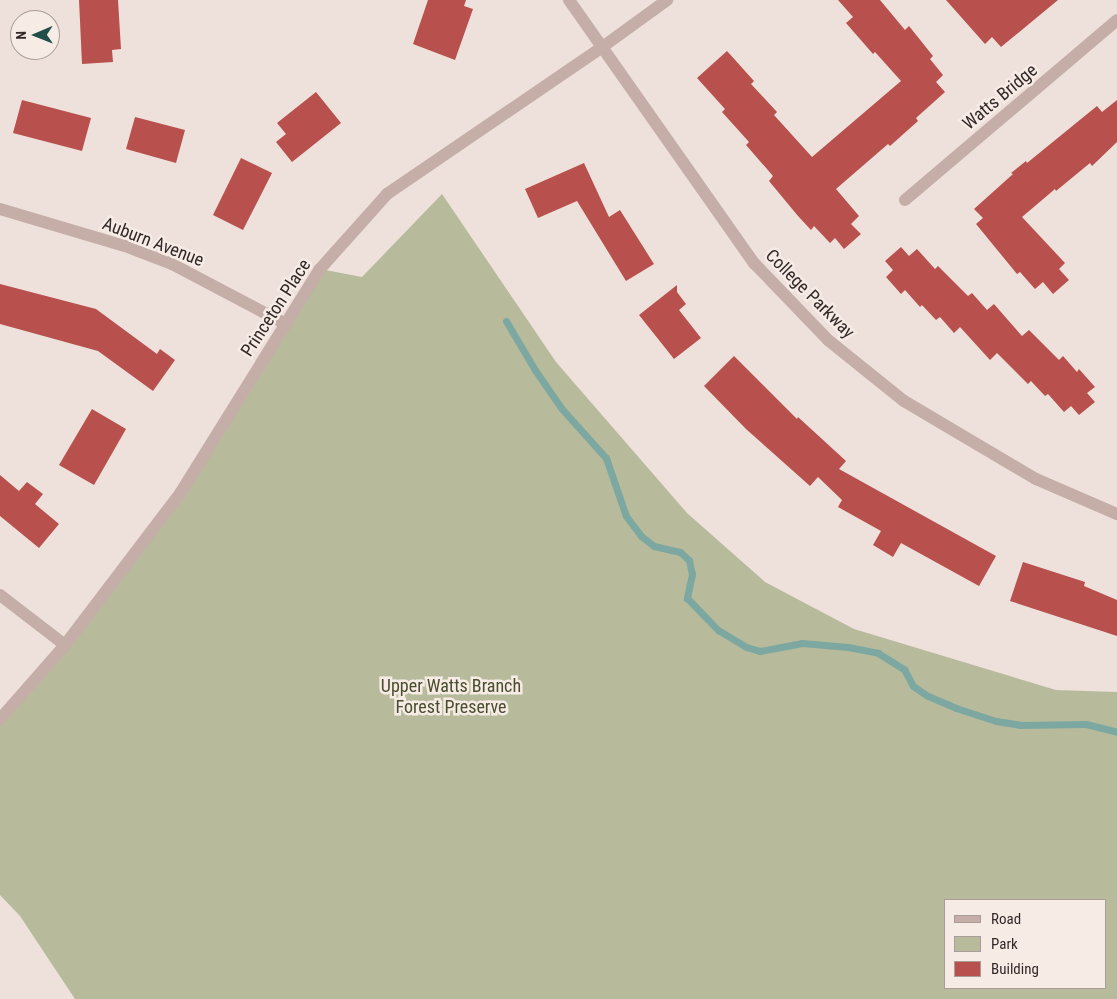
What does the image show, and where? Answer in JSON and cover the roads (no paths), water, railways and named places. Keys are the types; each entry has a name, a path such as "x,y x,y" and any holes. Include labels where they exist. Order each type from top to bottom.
{"street":[{"name":"College Parkway","path":"569,0 754,264 828,340 904,401 1036,479 1117,514"},
{"name":"Princeton Place","path":"0,719 65,645 181,492 320,269 387,194 601,48 667,0"},
{"name":"Watts Bridge","path":"905,200 1117,20"},
{"name":"Auburn Avenue","path":"0,210 125,246 172,264 286,324"},
{"path":"0,595 65,645"}],"waterway":[{"path":"506,321 535,370 562,409 606,458 626,516 641,536 654,546 680,552 689,560 692,574 687,598 718,630 746,647 760,651 802,643 848,647 878,653 904,669 913,686 928,696 956,708 996,721 1020,725 1086,724 1117,732"}],"park label":[{"name":"Upper Watts Branch Forest Preserve","path":"451,698"}]}
